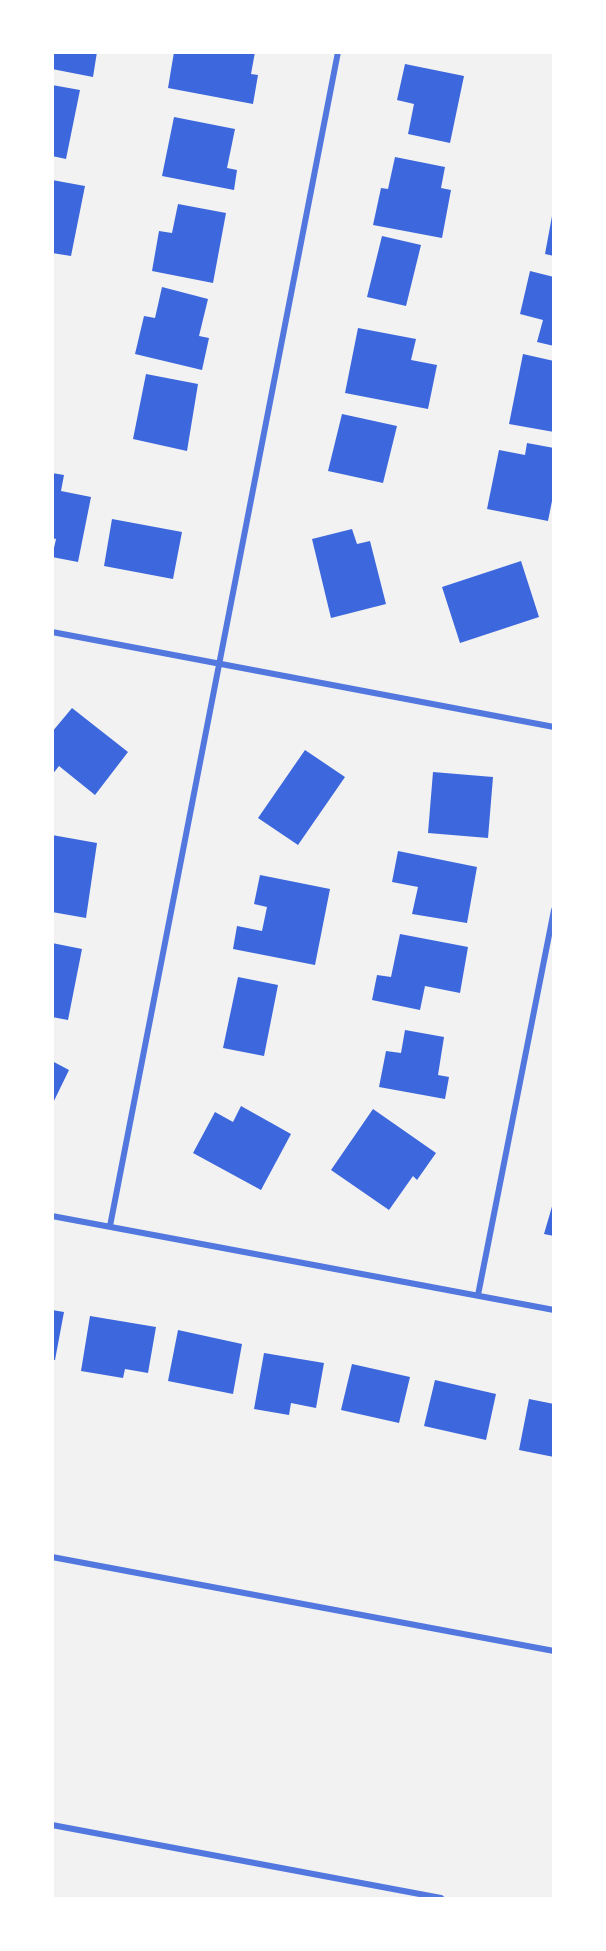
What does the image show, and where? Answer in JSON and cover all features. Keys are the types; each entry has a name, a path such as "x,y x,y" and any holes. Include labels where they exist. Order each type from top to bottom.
{"street":[{"path":"110,1226 338,52"},
{"path":"52,632 554,727"},
{"path":"478,1295 554,910"},
{"path":"52,1216 554,1310"},
{"path":"52,1557 554,1651"},
{"path":"52,1825 441,1899"}],"building":[{"path":"52,52 97,52 93,77 52,69"},
{"path":"174,52 255,52 251,74 258,75 253,104 168,88"},
{"path":"405,64 464,76 450,143 408,134 414,104 397,100"},
{"path":"52,85 80,90 66,159 52,156"},
{"path":"174,117 235,129 227,168 237,170 234,190 162,176"},
{"path":"395,157 445,167 441,188 451,190 442,238 373,225 381,188 388,189"},
{"path":"52,180 85,186 71,256 52,253"},
{"path":"178,204 226,213 213,283 152,271 159,231 172,233"},
{"path":"552,216 554,216 554,256 545,254"},
{"path":"382,236 421,245 406,306 367,297"},
{"path":"530,271 554,277 554,346 537,342 543,320 520,314"},
{"path":"162,287 208,299 199,336 209,338 202,370 135,354 144,316 155,318"},
{"path":"358,328 416,339 411,360 437,365 428,409 345,393"},
{"path":"523,354 554,361 554,432 509,424"},
{"path":"146,374 198,384 187,451 133,439"},
{"path":"342,414 397,426 383,483 328,471"},
{"path":"527,443 554,448 554,491 548,521 487,509 499,450 525,455"},
{"path":"52,473 64,475 61,491 91,497 78,562 52,557 56,539 52,538"},
{"path":"112,519 182,532 173,579 104,566"},
{"path":"352,529 357,544 370,541 386,604 331,618 312,539"},
{"path":"521,561 539,617 460,643 442,587"},
{"path":"72,708 128,752 95,795 59,766 52,775 52,732"},
{"path":"305,750 345,777 298,845 258,818"},
{"path":"433,772 493,777 488,838 428,833"},
{"path":"52,835 97,843 86,918 52,912"},
{"path":"398,851 477,867 467,923 412,914 418,887 392,882"},
{"path":"260,875 330,889 315,965 233,949 237,926 262,931 267,907 254,904"},
{"path":"400,934 468,947 460,993 425,986 420,1010 372,1000 377,975 391,977"},
{"path":"52,943 82,949 68,1020 52,1017"},
{"path":"238,977 278,985 264,1056 223,1048"},
{"path":"405,1030 444,1037 438,1075 449,1077 445,1099 379,1087 386,1051 401,1053"},
{"path":"52,1061 69,1070 52,1105"},
{"path":"241,1106 291,1134 261,1190 193,1153 215,1112 233,1122"},
{"path":"373,1109 436,1153 417,1180 413,1176 389,1210 331,1170"},
{"path":"554,1203 554,1236 544,1234"},
{"path":"52,1310 64,1312 55,1360 52,1360"},
{"path":"90,1316 156,1327 148,1373 125,1369 123,1378 81,1371"},
{"path":"178,1330 242,1344 233,1394 168,1381"},
{"path":"264,1353 324,1363 316,1408 291,1403 289,1415 254,1409"},
{"path":"352,1364 410,1377 399,1423 341,1410"},
{"path":"435,1380 496,1394 486,1440 424,1426"},
{"path":"529,1399 554,1404 554,1457 519,1450"}]}
